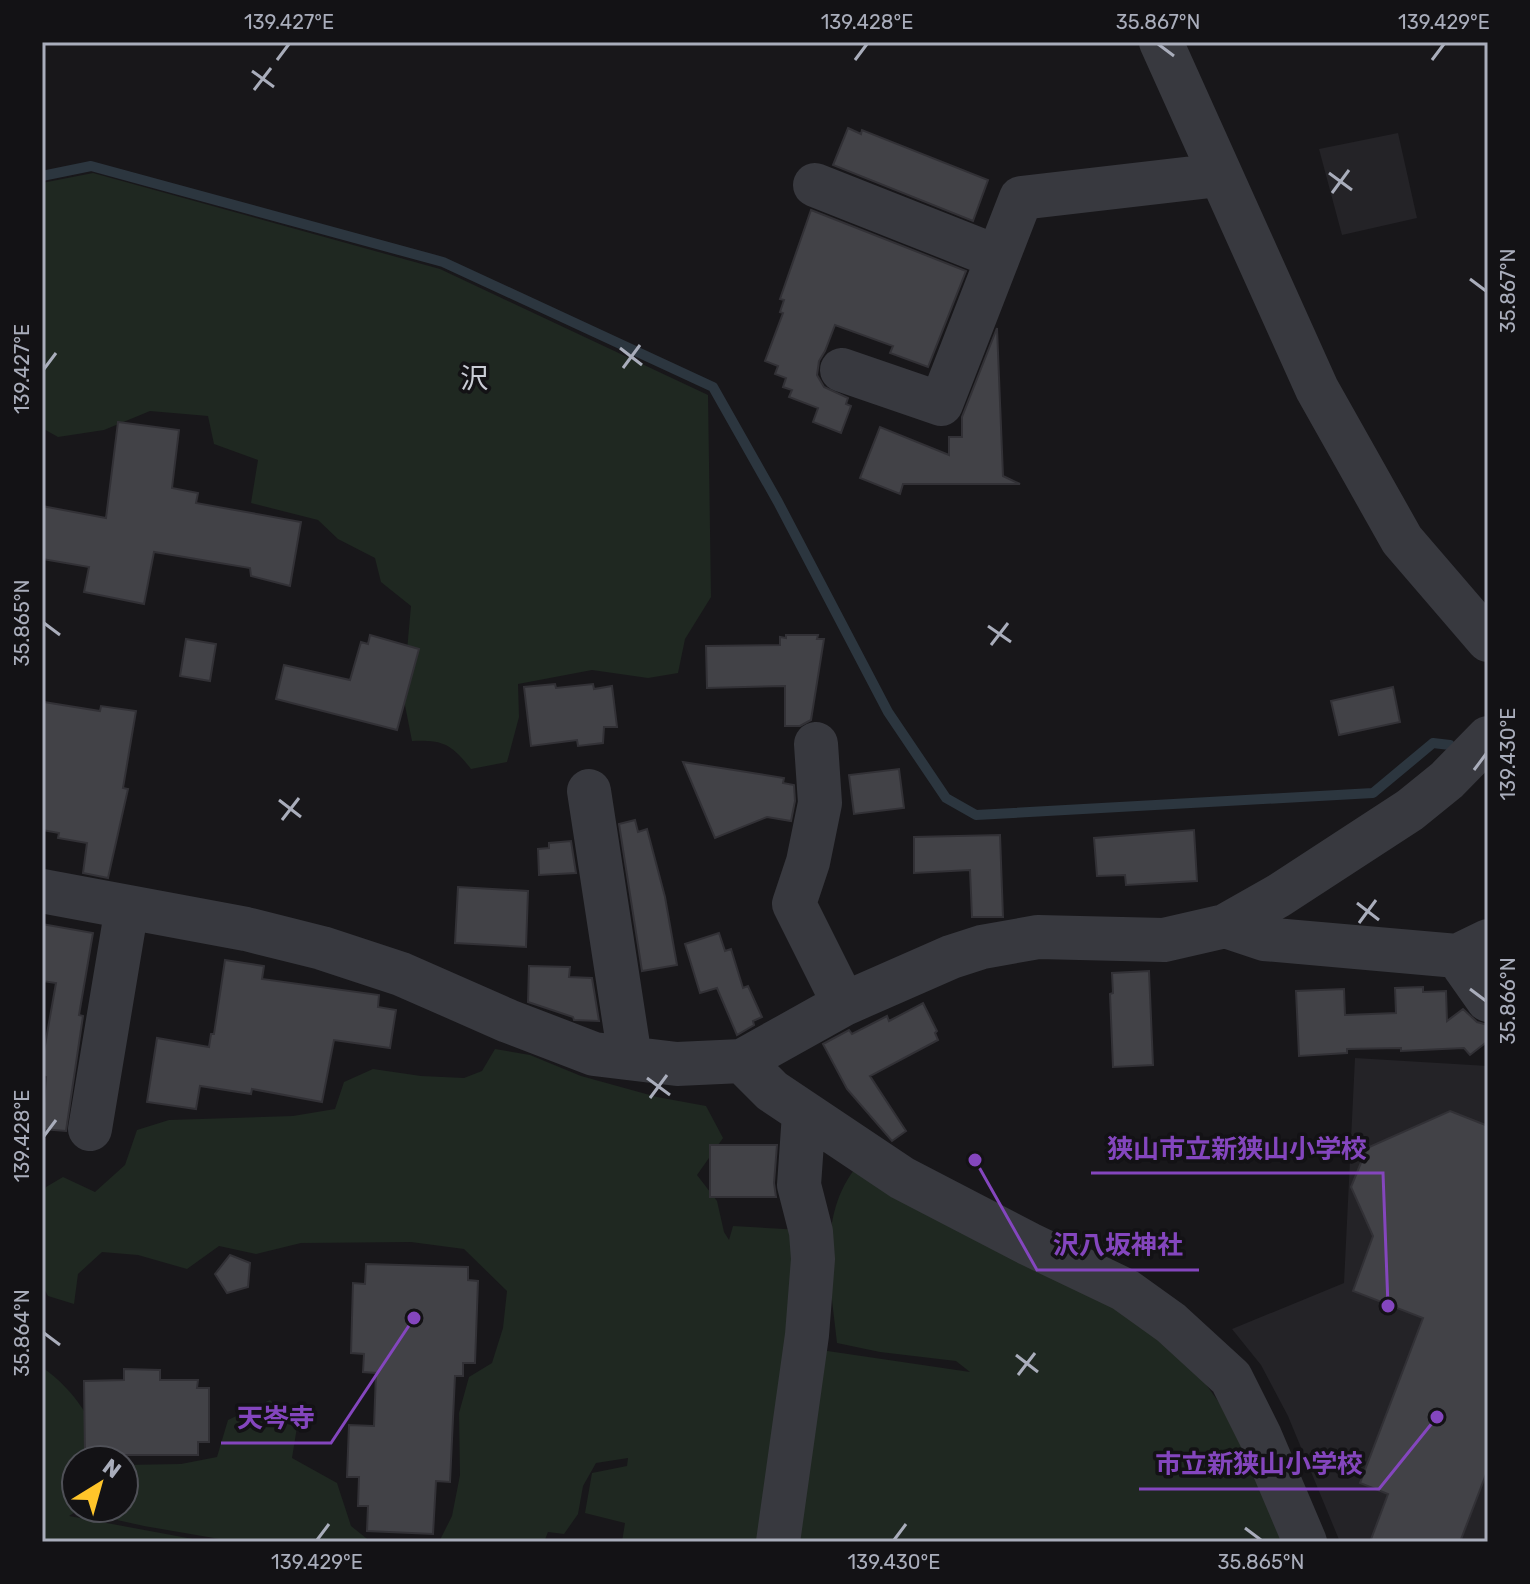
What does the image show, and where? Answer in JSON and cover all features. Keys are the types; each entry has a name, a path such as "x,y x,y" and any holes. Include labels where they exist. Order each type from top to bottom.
{"street":[{"path":"1161,42 1317,389 1402,540 1488,640"},
{"path":"842,370 941,404 1021,198 1219,175"},
{"path":"815,185 997,257"},
{"path":"42,891 246,929 322,948 401,974 508,1021 594,1054 677,1064 742,1061 844,1004 951,957 982,947 1038,937 1164,940 1225,926 1278,896 1410,810 1447,780 1488,738"},
{"path":"816,744 820,803 808,862 794,904 844,1004"},
{"path":"589,791 630,1058"},
{"path":"90,1129 127,907"},
{"path":"1225,926 1264,939 1473,949 1488,1000"},
{"path":"742,1061 772,1091 902,1178 1125,1290 1171,1323 1231,1378 1260,1436 1305,1542"},
{"path":"778,1542 807,1335 813,1259 811,1232 799,1185 804,1114"}],"shaded area":[{"path":"1398,133 1417,218 1342,235 1319,149"},
{"path":"93,173 440,269 708,395 711,597 685,639 678,673 648,678 592,670 518,684 519,717 507,762 471,769 446,745 412,741 403,695 411,606 381,582 375,558 338,539 318,520 251,503 258,460 214,444 208,416 150,411 104,430 58,437 42,428 42,183"},
{"path":"495,1049 530,1055 581,1076 657,1097 706,1106 723,1138 697,1175 717,1201 724,1232 729,1240 733,1226 802,1230 763,1542 622,1542 625,1523 585,1513 592,1473 627,1466 628,1458 596,1463 583,1486 578,1514 564,1534 548,1532 544,1542 439,1542 452,1516 460,1475 459,1413 469,1377 492,1363 503,1328 507,1291 464,1249 411,1242 301,1243 256,1254 219,1246 187,1269 138,1255 102,1252 78,1274 74,1304 48,1296 42,1285 42,1199 46,1187 63,1177 95,1192 125,1165 137,1130 169,1120 293,1116 335,1109 344,1082 373,1069 464,1078 482,1071"},
{"path":"1355,1058 1488,1066 1488,1542 1340,1542 1288,1416 1261,1365 1232,1329 1344,1283"},
{"path":"854,1170 1164,1334 1200,1376 1238,1429 1287,1542 789,1542 814,1349 970,1372 956,1361 880,1352 837,1343 830,1276 831,1231 842,1189"},
{"path":"42,1367 74,1397 102,1444 60,1444 60,1524 112,1524 209,1542 45,1542 45,1534 42,1536"},
{"path":"270,1400 297,1427 292,1458 337,1483 351,1526 371,1542 237,1542 135,1524 140,1524 140,1465 181,1464 217,1457 228,1420"}],"building":[{"path":"848,128 861,134 862,130 988,180 973,221 833,165"},
{"path":"811,210 966,271 928,367 890,353 893,346 835,325 819,361 817,375 824,387 848,398 846,404 851,406 841,433 813,422 818,408 789,397 792,390 783,387 786,378 775,374 778,366 765,361 783,313 780,312 784,300 780,299"},
{"path":"997,328 1003,476 1020,484 903,484 900,494 860,478 880,427 949,455 949,437 962,437 962,417"},
{"path":"118,422 179,430 172,488 198,493 196,503 301,522 290,586 251,576 250,568 154,552 144,604 84,592 89,567 42,559 42,506 106,518"},
{"path":"370,635 419,649 397,730 276,699 284,665 350,680 361,642 368,644"},
{"path":"786,635 818,635 817,639 824,639 811,720 800,726 785,726 785,686 707,688 706,646 780,645 780,637 786,638"},
{"path":"186,639 216,644 210,681 180,676"},
{"path":"555,684 556,688 593,684 594,689 612,686 617,727 604,727 603,743 578,746 577,740 531,746 524,687"},
{"path":"1393,687 1400,722 1339,735 1331,701"},
{"path":"44,702 100,711 101,706 136,711 123,788 128,789 108,878 83,873 87,843 58,838 59,833 42,830"},
{"path":"683,762 784,778 783,783 794,785 791,821 767,817 715,838"},
{"path":"899,769 904,808 854,814 849,775"},
{"path":"635,820 638,832 647,829 665,897 677,965 642,971 619,824"},
{"path":"1194,830 1197,881 1126,885 1125,875 1097,876 1094,838"},
{"path":"1000,835 1003,917 972,917 970,870 914,873 914,837"},
{"path":"571,841 576,873 539,875 538,849 549,848 549,843"},
{"path":"458,887 528,891 526,947 455,943"},
{"path":"42,924 93,933 79,1015 83,1016 66,1131 42,1129 46,1077 42,1076 42,1062 56,983 42,981"},
{"path":"719,933 725,951 731,949 743,988 748,986 762,1017 737,1035 717,988 700,993 685,944"},
{"path":"225,960 264,966 262,979 379,995 378,1007 396,1010 390,1048 334,1040 322,1102 252,1089 251,1094 200,1086 196,1109 147,1102 157,1038 209,1047 211,1034 214,1034"},
{"path":"529,966 570,967 569,977 592,978 599,1021 574,1020 573,1017 528,1002"},
{"path":"1149,971 1153,1065 1113,1067 1112,973"},
{"path":"1423,987 1423,992 1446,991 1447,1021 1463,1009 1477,1022 1488,1025 1488,1041 1470,1055 1464,1048 1401,1051 1401,1048 1347,1049 1347,1053 1299,1056 1296,991 1344,989 1345,1015 1396,1013 1395,988"},
{"path":"923,1003 937,1031 938,1040 870,1076 906,1131 892,1141 847,1089 823,1044 849,1030 852,1034 887,1016 889,1021"},
{"path":"1450,1111 1488,1126 1488,1469 1460,1542 1370,1542 1388,1494 1360,1483 1423,1318 1353,1291 1373,1236 1351,1187 1367,1148"},
{"path":"710,1145 777,1145 776,1197 710,1197"},
{"path":"230,1255 250,1263 248,1287 227,1293 215,1274"},
{"path":"366,1264 468,1267 468,1280 478,1281 475,1363 463,1363 463,1376 455,1376 450,1482 436,1481 433,1534 367,1531 368,1506 358,1506 359,1477 347,1477 349,1425 374,1426 376,1373 363,1372 364,1354 351,1353 353,1283 365,1284"},
{"path":"124,1369 160,1370 160,1380 198,1380 197,1388 209,1388 209,1442 198,1442 198,1455 140,1455 140,1444 85,1444 84,1381 124,1380"}],"waterway":[{"path":"42,176 91,166 443,262 713,387 778,502 888,712 946,798 976,815 1373,793 1433,743 1450,745"}],"place":[{"name":"沢八坂神社","path":"975,1160"},
{"name":"狭山市立新狭山小学校","path":"1388,1306"},
{"name":"天岑寺","path":"414,1318"},
{"name":"市立新狭山小学校","path":"1437,1417"}],"district":[{"name":"沢","path":"474,378"}]}
